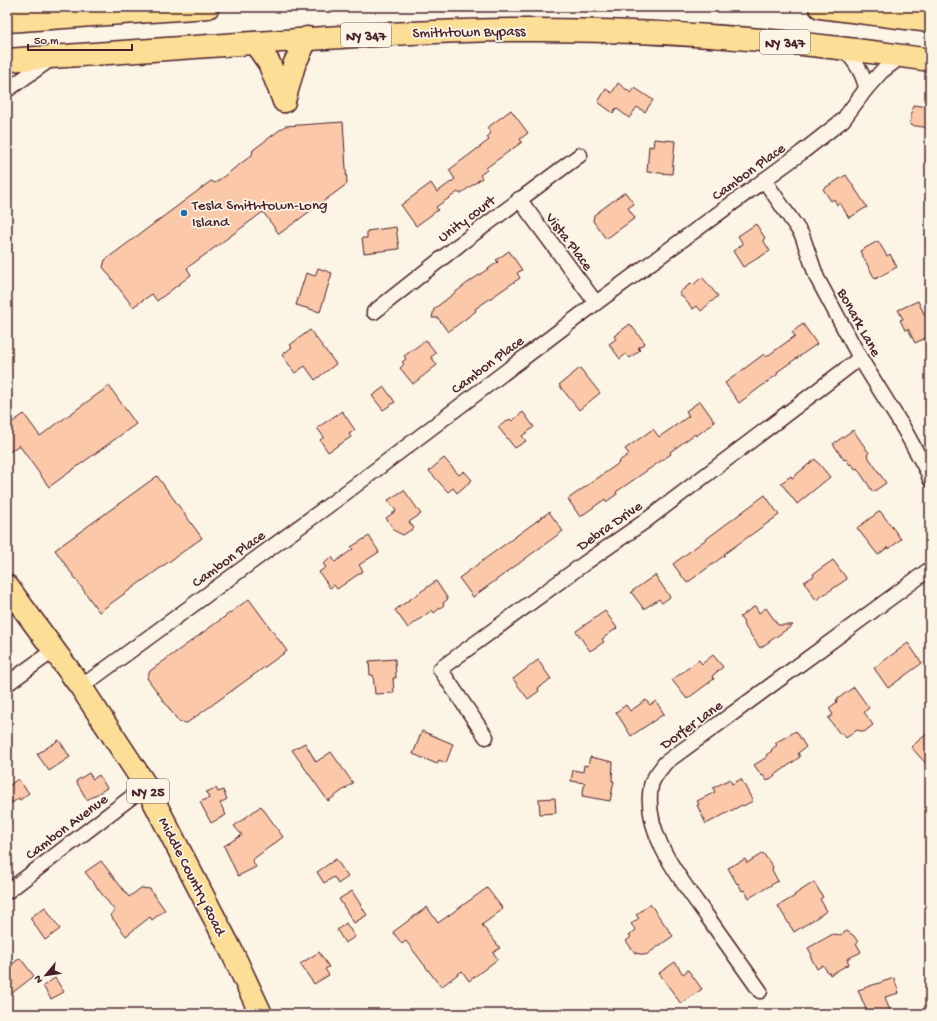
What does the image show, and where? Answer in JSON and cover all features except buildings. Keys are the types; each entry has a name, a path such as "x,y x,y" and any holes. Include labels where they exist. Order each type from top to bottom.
{"main road":[{"path":"8,21 105,11 206,7"},
{"path":"820,7 930,21"},
{"name":"Smithtown Bypass","path":"7,60 308,38 420,32 573,30 719,37 843,48 930,60"},
{"path":"255,43 269,64 284,101 294,65 308,38"},
{"name":"Middle Country Road","path":"7,586 81,687 146,786 232,952 260,1014"}],"street":[{"path":"843,48 862,73 866,89"},
{"name":"Cambon Place","path":"81,687 342,495 596,303 801,153 843,120 880,72 902,56"},
{"path":"7,90 53,57"},
{"name":"Unity court","path":"374,312 519,199 580,155"},
{"name":"Bonark Lane","path":"764,180 802,236 817,278 860,358 904,429 930,479"},
{"name":"Vista Place","path":"519,199 596,303"},
{"name":"Debra Drive","path":"486,737 440,669 585,563 644,522 860,358"},
{"name":"Dorfer Lane","path":"760,991 679,878 666,856 656,832 650,808 651,784 666,763 930,569"},
{"path":"7,684 54,650"},
{"name":"Cambon Avenue","path":"7,892 146,786"}],"place":[{"name":"Tesla Smithtown-Long Island","path":"184,213"}]}
